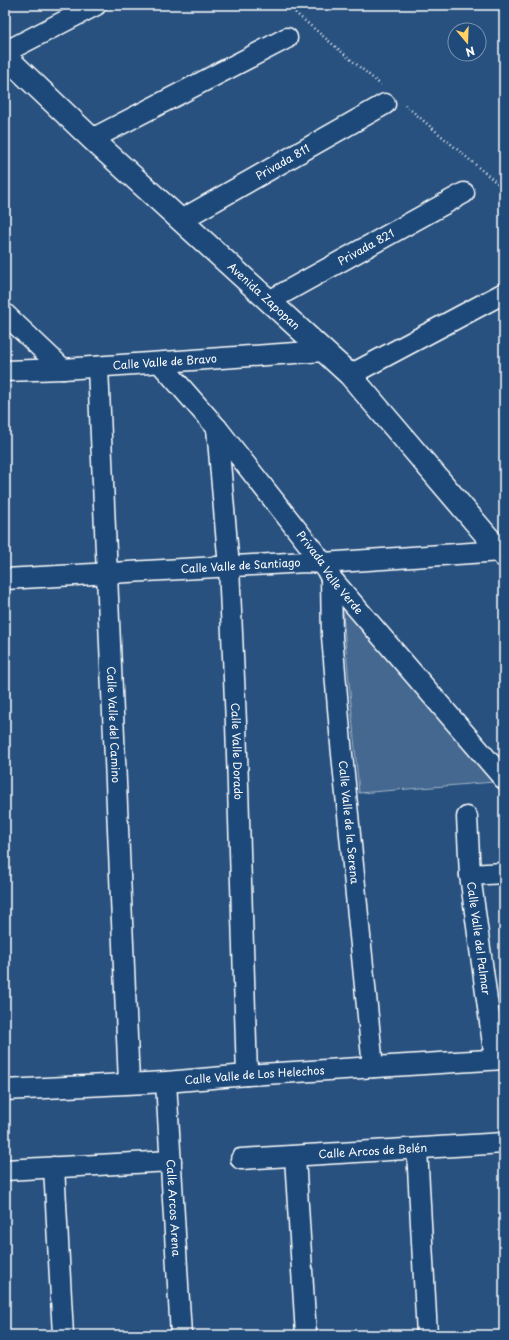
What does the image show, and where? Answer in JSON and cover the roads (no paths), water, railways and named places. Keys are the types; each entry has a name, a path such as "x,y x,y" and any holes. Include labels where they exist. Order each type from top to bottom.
{"main road":[{"name":"Avenida Zapopan","path":"5,56 92,139 350,375 502,554"}],"street":[{"path":"5,52 96,5"},
{"path":"92,139 287,38"},
{"name":"Privada 811","path":"181,220 385,104"},
{"name":"Privada 821","path":"269,301 464,193"},
{"path":"350,375 504,293"},
{"path":"5,314 63,369"},
{"name":"Calle Valle de Bravo","path":"5,371 98,367 324,351"},
{"name":"Privada Valle Verde","path":"160,363 217,428 327,570 504,779"},
{"name":"Calle Valle del Camino","path":"98,367 129,1083"},
{"name":"Calle Valle Dorado","path":"217,428 229,567 248,1075"},
{"name":"Calle Valle de Santiago","path":"5,579 306,562 327,570 502,554"},
{"name":"Calle Valle de la Serena","path":"327,570 341,744 373,1067"},
{"name":"Calle Valle del Palmar","path":"467,817 470,875 499,1059"},
{"path":"470,875 504,873"},
{"name":"Calle Valle de Los Helechos","path":"5,1090 166,1082 248,1075 499,1059"},
{"name":"Calle Arcos Arena","path":"166,1082 181,1335"},
{"name":"Calle Arcos de Belén","path":"241,1159 295,1157 504,1143"},
{"path":"417,1149 428,1335"},
{"path":"295,1157 306,1335"},
{"path":"5,1170 171,1161"},
{"path":"54,1167 63,1335"}]}
